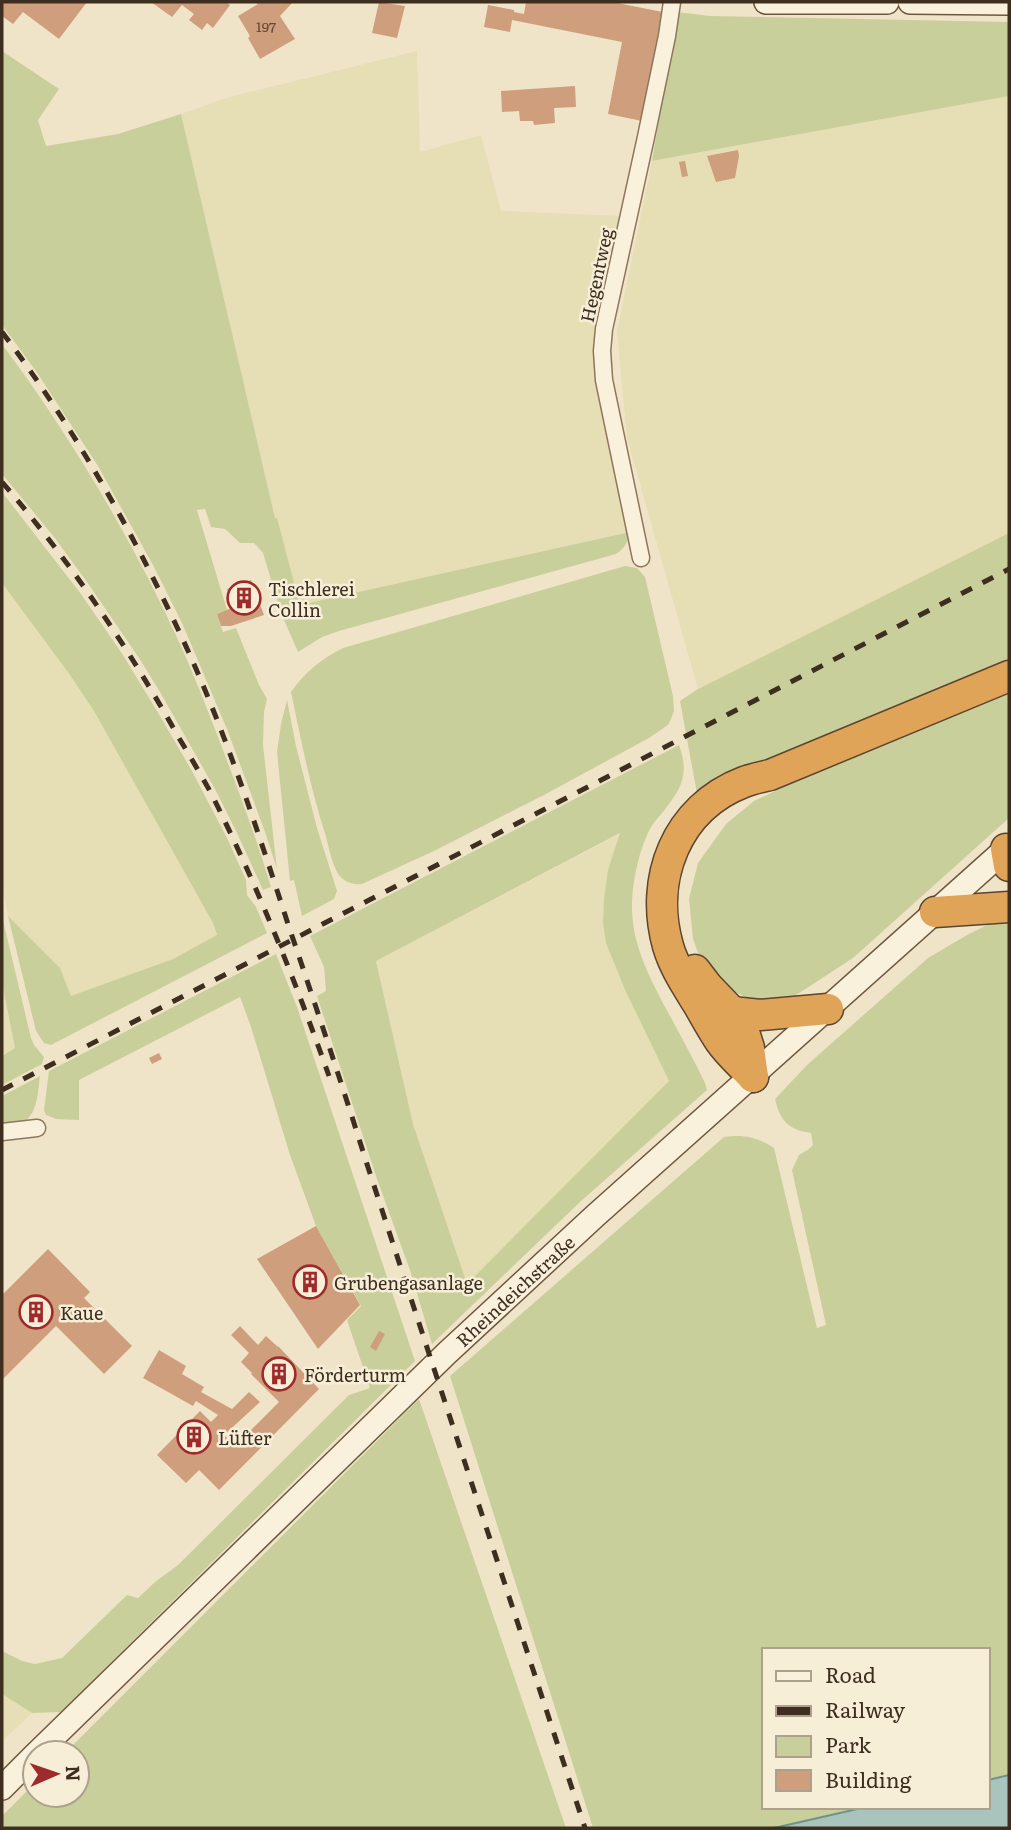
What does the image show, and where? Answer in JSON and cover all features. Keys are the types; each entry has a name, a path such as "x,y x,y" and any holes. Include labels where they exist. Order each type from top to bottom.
{"highway":[{"path":"753,1077 721,1043 681,975 669,948 662,895 667,867 677,839 706,805 744,782 770,775 1009,676"},
{"path":"753,1077 750,1048 744,1032 732,1012 694,968 684,945 678,896 682,872 702,834 729,804 770,775"},
{"path":"935,912 1009,907"},
{"path":"732,1012 760,1015 828,1009"}],"main road":[{"path":"766,2 887,2"},
{"path":"910,2 1009,3"},
{"name":"Rheindeichstraße","path":"51,1739 447,1353 595,1216 935,912 1008,853"},
{"name":"Rheindeichstraße","path":"2,1788 21,1769"}],"street":[{"name":"Hegentweg","path":"641,558 604,380 602,351 604,329 672,2"},
{"path":"2,1132 37,1128"}],"shaded area":[{"path":"417,51 420,152 481,135 501,211 622,216 601,303 596,336 630,532 300,606 275,518 181,114 226,98"},
{"path":"1009,96 1009,533 698,689 627,438 617,332 652,161"},
{"path":"2,583 94,711 213,923 217,936 173,959 71,997 60,968 8,916 2,885"},
{"path":"622,833 608,870 603,923 626,992 669,1081 467,1285 413,1124 376,961"},
{"path":"2,983 15,1048 2,1056"},
{"path":"2,1694 32,1713 2,1741"}],"green space":[{"path":"677,12 710,16 1009,22 1009,96 652,161"},
{"path":"2,51 59,89 38,120 46,146 118,134 181,114 275,518 300,605 630,532 626,544 616,554 339,631 322,637 298,652 281,613 263,553 254,543 240,543 225,529 211,527 205,509 197,510 227,610 217,614 223,632 236,628 267,699 263,745 277,869 227,729 182,623 153,565 98,466 36,371 2,325"},
{"path":"2,344 76,452 142,566 185,656 213,725 253,830 271,887 263,890 215,789 139,658 54,537 2,474"},
{"path":"2,492 81,594 160,716 226,836 246,880 247,895 256,907 267,933 51,1045 44,1043 36,1031 8,916 60,968 71,996 173,959 217,935 213,923 94,711 2,583"},
{"path":"1009,533 1009,659 839,730 698,799 680,701 698,689"},
{"path":"625,566 637,568 645,577 673,696 674,711 668,725 544,795 434,851 362,884 343,879 332,861 291,692 302,678 321,661 343,648"},
{"path":"1009,691 1009,818 853,958 787,1001 751,1000 716,982 703,967 693,939 689,899 698,863 726,824 754,801 821,769"},
{"path":"287,700 317,828 337,891 334,899 302,916 294,880 290,881 277,752"},
{"path":"679,745 684,765 682,781 675,796 651,827 643,847 633,888 633,922 639,950 650,977 707,1090 580,1202 432,1344 411,1273 317,996 326,991 324,967 310,936","holes":["620,833 608,870 603,923 606,943 626,992 669,1081 467,1284 413,1124 376,961"]},
{"path":"1009,914 1009,1775 990,1780 990,1648 762,1648 762,1809 857,1809 774,1828 593,1828 450,1376 724,1137 750,1137 774,1148 817,1328 826,1325 792,1170 799,1155 813,1145 811,1133 791,1127 783,1119 775,1099 807,1065 928,958"},
{"path":"2,916 31,1038 44,1057 42,1064 2,1085 2,1056 15,1048 2,983"},
{"path":"276,954 297,1007 415,1361 61,1712 32,1713 2,1694 2,1651 35,1664 62,1658 127,1595 138,1598 178,1565 349,1395 370,1388 347,1320 361,1306 316,1226 290,1155 240,997 79,1080 79,1120 56,1119 46,1115 44,1110 49,1071"},
{"path":"40,1076 33,1112 25,1121 2,1125 2,1096"},
{"path":"419,1399 566,1828 2,1828 2,1816 21,1797 21,1809 91,1809 91,1739 79,1739"}],"water":[{"path":"1009,1775 1009,1828 774,1828 857,1809 990,1809 990,1780"}],"building":[{"path":"2,2 87,2 59,39 23,12 13,24 2,16"},
{"path":"151,2 226,2 230,5 213,28 207,23 202,30 189,20 194,14 182,5 172,17"},
{"path":"255,2 293,2 280,16 295,39 260,59 238,16 258,4"},
{"path":"379,2 405,6 397,38 372,33"},
{"path":"526,2 612,2 663,12 642,121 608,114 622,42 512,20 510,32 484,27 488,5 524,14"},
{"path":"575,86 576,107 554,108 555,123 534,125 533,121 520,121 519,111 502,112 501,91"},
{"path":"738,150 735,178 716,182 707,156"},
{"path":"685,161 688,176 682,177 679,162"},
{"name":"Tischlerei Collin","path":"251,580 264,615 231,626 221,626 217,614 234,607 227,589"},
{"path":"159,1053 162,1059 152,1064 149,1058"},
{"name":"Grubengasanlage","path":"316,1226 360,1305 318,1349 257,1259"},
{"name":"Kaue","path":"48,1249 90,1292 84,1298 132,1346 104,1374 56,1326 2,1380 2,1295"},
{"path":"240,1326 258,1345 266,1336 319,1389 219,1490 199,1470 186,1483 157,1455 200,1411 211,1422 218,1415 196,1401 193,1406 143,1378 159,1350 186,1366 182,1374 204,1387 201,1392 232,1409 249,1392 260,1402 224,1435 235,1446 279,1402 241,1362 249,1353 231,1335"},
{"path":"379,1331 385,1334 376,1351 370,1347"}],"railway":[{"path":"2,332 80,447 127,528 189,653 217,720 255,823 328,1042 585,1828"},
{"path":"2,482 97,606 211,793 274,933 329,1076"},
{"path":"2,1090 1009,569"}],"place":[{"name":"Tischlerei Collin","path":"244,598"},
{"name":"Grubengasanlage","path":"310,1282"},
{"name":"Kaue","path":"36,1312"},
{"name":"Förderturm","path":"279,1374"},
{"name":"Lüfter","path":"194,1437"}]}
